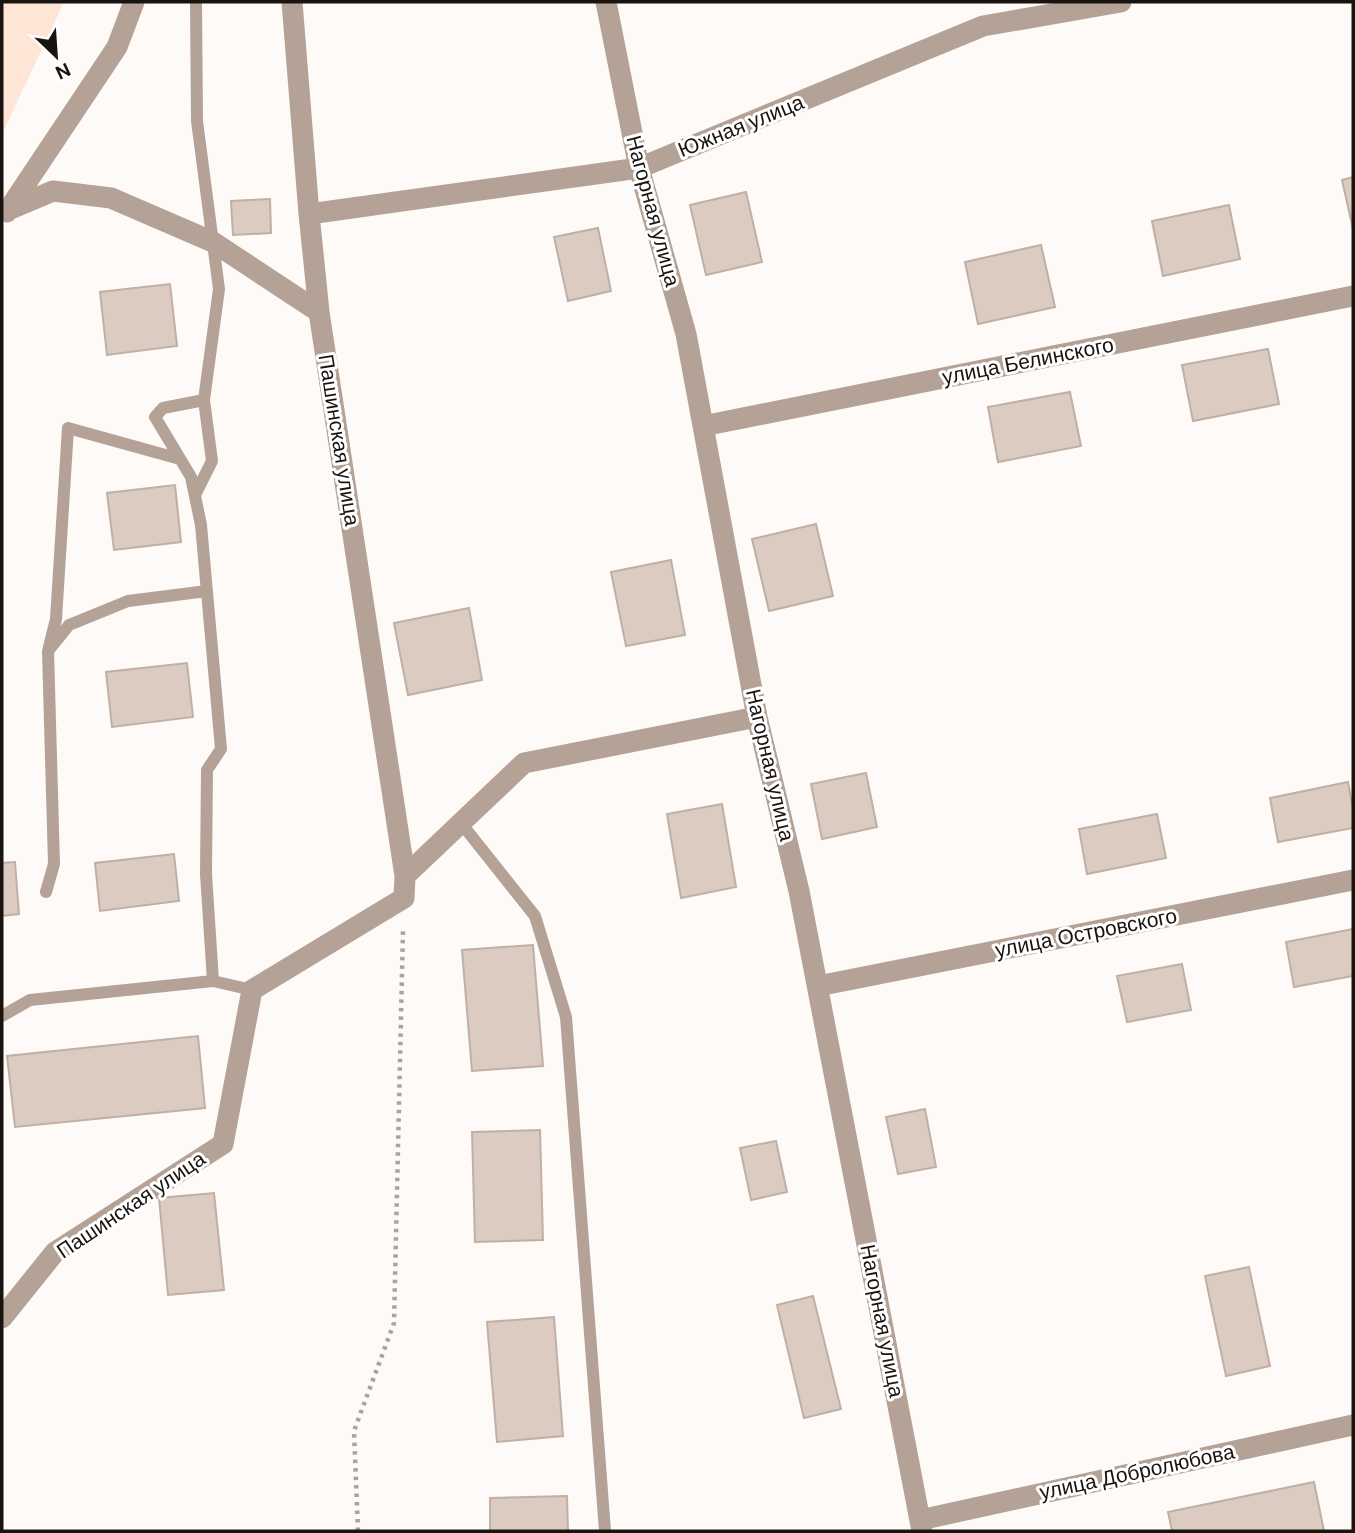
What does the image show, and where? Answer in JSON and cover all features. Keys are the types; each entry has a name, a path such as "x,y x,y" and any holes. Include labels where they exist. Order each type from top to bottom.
{"street":[{"path":"5,214 117,47 134,2"},
{"name":"Пашинская улица","path":"292,2 319,312 405,887"},
{"name":"Нагорная улица","path":"606,2 639,168 686,334 757,717 799,891 921,1525"},
{"name":"Южная улица","path":"309,214 639,168 983,26 1121,2"},
{"path":"5,214 54,191 111,198 213,242 319,312"},
{"name":"улица Белинского","path":"703,426 1353,296"},
{"path":"252,990 405,887 461,823 524,763 757,717"},
{"name":"улица Островского","path":"818,986 1353,880"},
{"name":"Пашинская улица","path":"2,1318 55,1252 223,1144 252,990"},
{"name":"улица Добролюбова","path":"921,1525 1353,1424"}],"lane":[{"path":"195,495 212,461 204,400 219,289 197,121 196,2"},
{"path":"204,400 163,408 155,417 191,477 201,525 222,749 207,770 206,874 213,981"},
{"path":"46,892 54,864 48,651 56,619 68,428 180,459"},
{"path":"48,651 69,625 128,601 207,591"},
{"path":"461,823 535,916 566,1017 605,1531"},
{"path":"2,1016 30,1000 213,981 252,990"}],"path":[{"path":"358,1531 354,1431 394,1323 405,887"}],"shaded area":[{"path":"2,2 64,2 2,134"}],"building":[{"path":"1353,177 1353,229 1342,180"},
{"path":"746,192 762,262 706,275 690,205"},
{"path":"270,199 271,233 233,235 231,201"},
{"path":"1229,205 1240,259 1163,276 1152,221"},
{"path":"598,228 611,291 568,301 554,237"},
{"path":"1041,245 1055,307 978,324 965,262"},
{"path":"170,284 177,346 107,355 100,292"},
{"path":"1268,349 1279,404 1193,421 1182,365"},
{"path":"1070,392 1081,446 998,462 988,407"},
{"path":"175,485 181,542 114,550 107,493"},
{"path":"816,524 833,596 769,611 752,539"},
{"path":"671,560 685,635 626,646 611,572"},
{"path":"469,608 482,680 408,695 394,623"},
{"path":"187,663 193,717 112,727 106,672"},
{"path":"866,773 877,827 822,839 811,784"},
{"path":"1348,782 1353,828 1278,842 1270,798"},
{"path":"722,804 736,887 681,898 667,814"},
{"path":"1157,814 1166,858 1087,874 1079,829"},
{"path":"174,854 179,901 100,911 95,863"},
{"path":"15,862 19,914 2,916 2,863"},
{"path":"1353,929 1353,976 1294,987 1286,942"},
{"path":"533,945 543,1066 472,1071 462,950"},
{"path":"1182,964 1191,1010 1127,1022 1117,976"},
{"path":"198,1036 205,1108 15,1127 7,1056"},
{"path":"925,1109 936,1167 898,1174 886,1117"},
{"path":"540,1130 543,1240 475,1242 472,1132"},
{"path":"776,1141 787,1192 751,1200 740,1148"},
{"path":"214,1193 224,1290 168,1295 159,1198"},
{"path":"1249,1267 1270,1366 1226,1376 1205,1276"},
{"path":"813,1296 841,1409 804,1418 777,1305"},
{"path":"554,1317 563,1436 497,1442 487,1322"},
{"path":"1314,1482 1324,1531 1172,1531 1168,1512"},
{"path":"567,1496 568,1531 490,1531 490,1498"}]}
